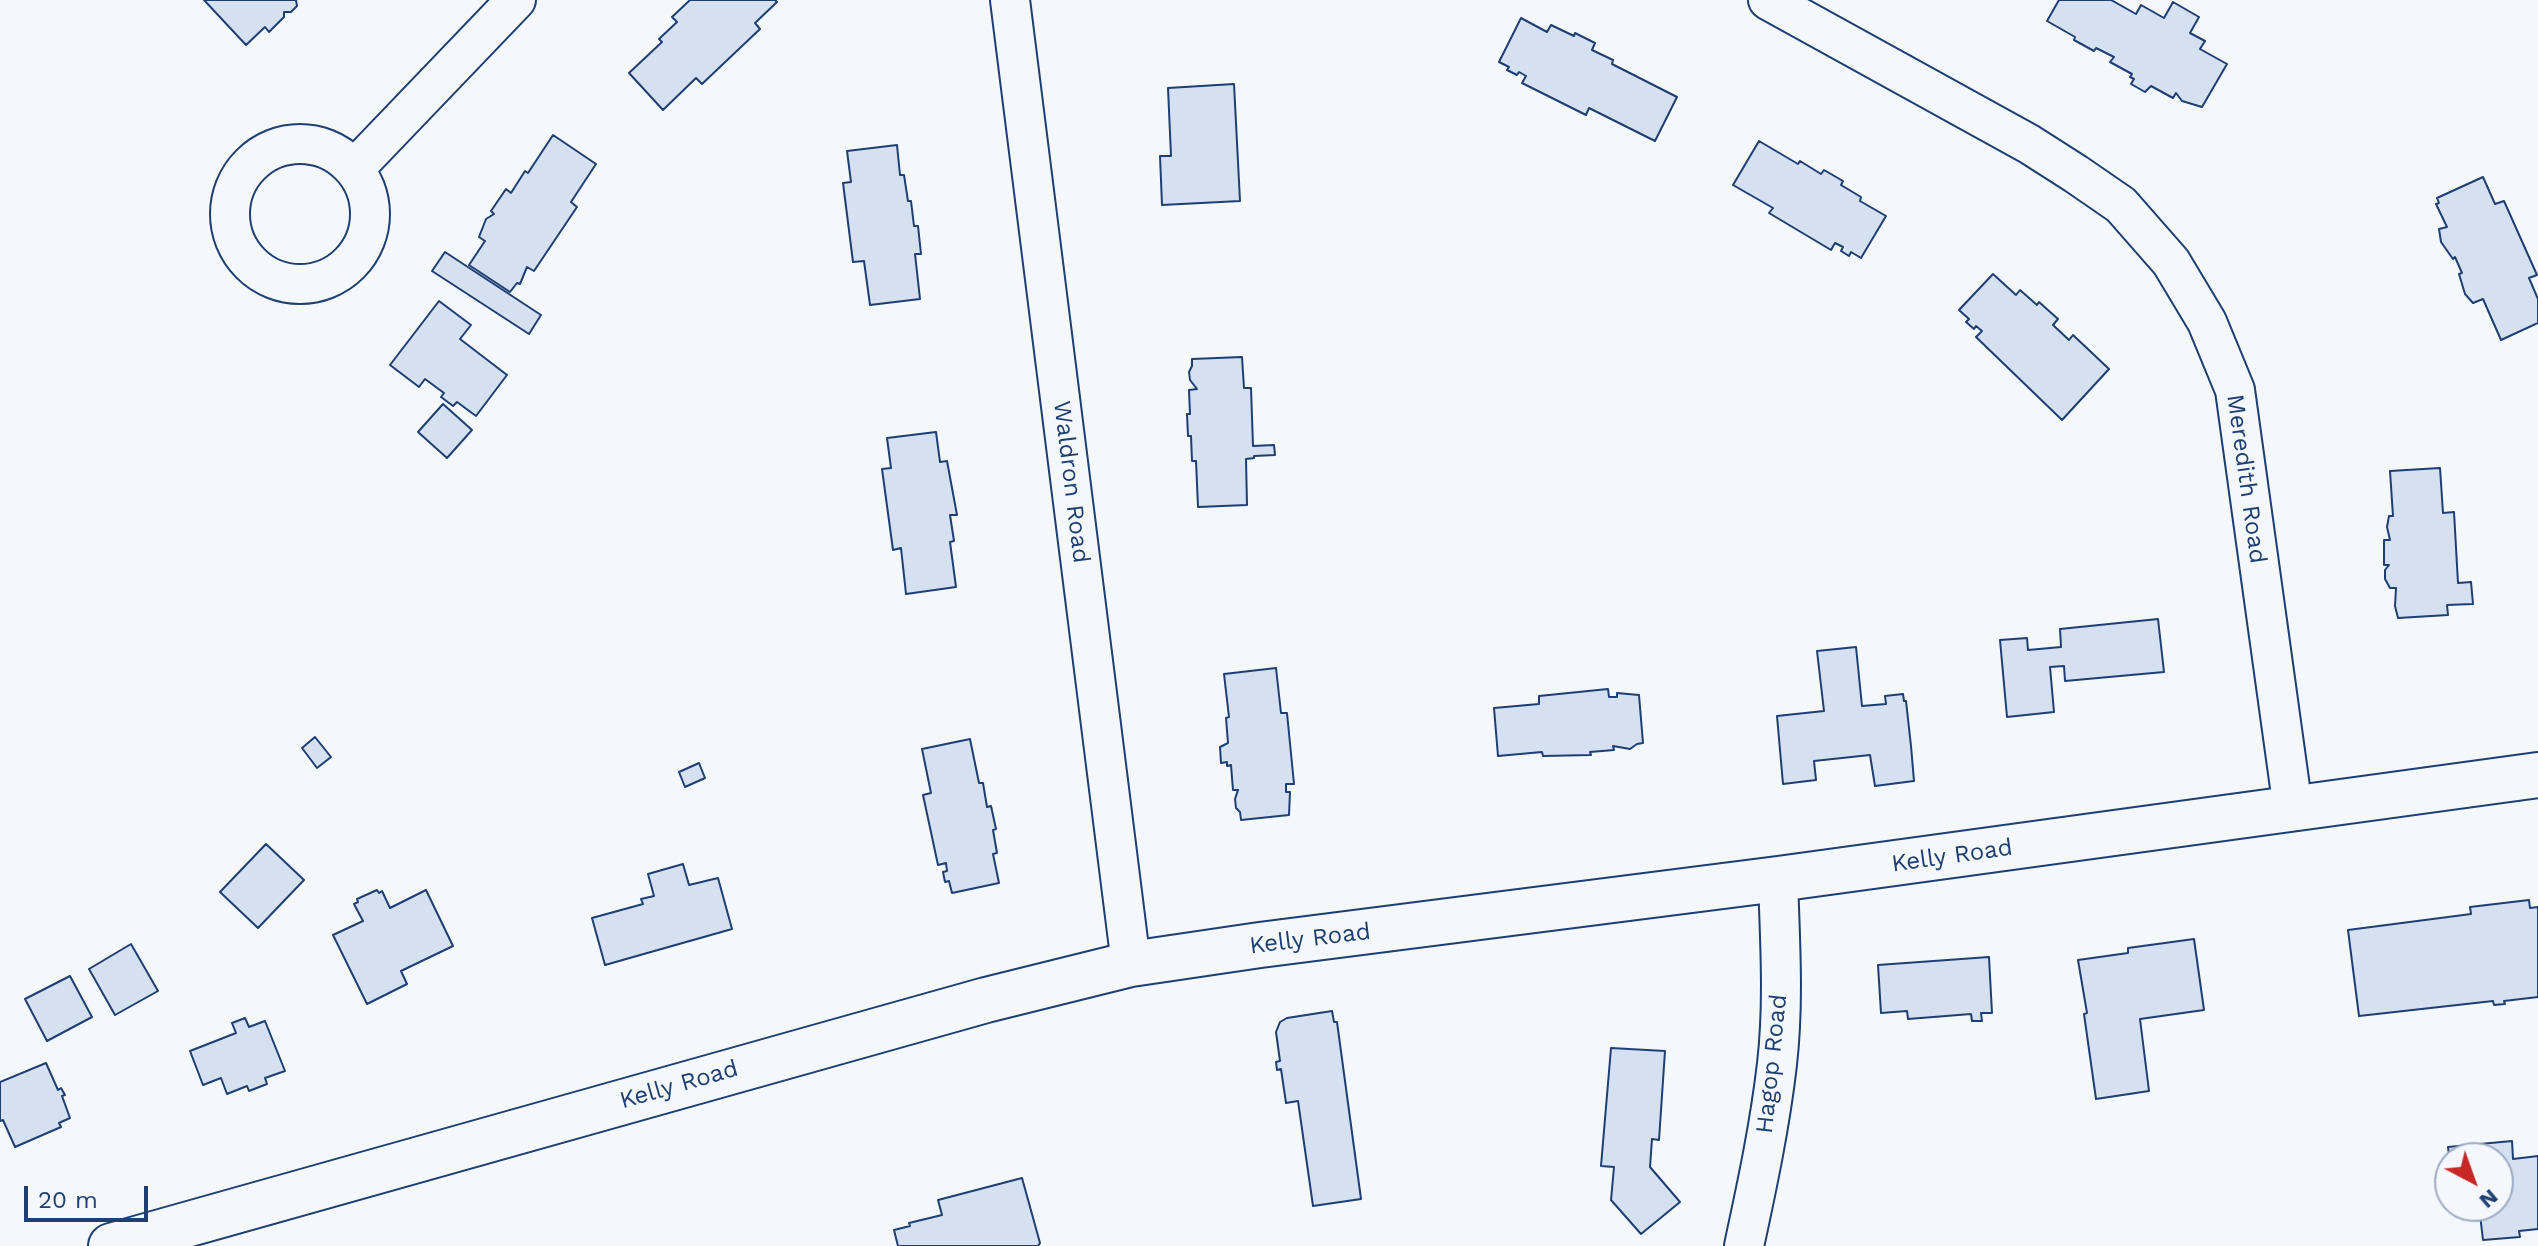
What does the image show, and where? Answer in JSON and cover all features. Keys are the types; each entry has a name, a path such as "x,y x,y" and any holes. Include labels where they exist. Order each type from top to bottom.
{"street":[{"path":"355,168 516,0"},
{"name":"Waldron Road","path":"1010,0 1131,964"},
{"name":"Meredith Road","path":"1768,0 2029,144 2076,174 2121,205 2171,262 2207,322 2235,390 2293,809"},
{"name":"Kelly Road","path":"111,1246 842,1038 1131,964 2538,775"},
{"name":"Hagop Road","path":"1744,1246 1777,1064 1781,1005 1778,879"}],"building":[{"path":"204,0 296,0 297,6 291,12 284,12 284,17 269,32 265,27 246,45"},
{"path":"690,0 777,2 755,23 760,29 702,84 696,78 663,110 629,73 662,42 659,39 677,22 672,17"},
{"path":"2059,0 2111,0 2136,14 2141,5 2164,18 2173,2 2199,17 2190,33 2205,41 2200,49 2227,64 2202,107 2182,101 2176,93 2173,98 2151,86 2145,92 2131,84 2134,79 2130,77 2132,74 2110,62 2114,57 2096,48 2094,51 2047,21"},
{"path":"1521,18 1547,32 1551,25 1595,43 1592,50 1613,60 1612,64 1677,97 1655,141 1589,108 1586,115 1522,83 1526,76 1519,72 1517,75 1507,70 1509,67 1499,62"},
{"path":"1234,84 1240,201 1162,205 1160,156 1171,156 1168,88"},
{"path":"553,135 596,164 571,202 577,207 534,271 527,267 520,284 517,283 510,292 469,265 485,241 479,237 486,219 494,214 491,211 506,189 511,193 525,171 528,173"},
{"path":"1759,141 1798,164 1800,161 1821,174 1824,170 1843,181 1841,185 1861,197 1860,201 1886,216 1861,258 1851,252 1849,256 1841,251 1843,247 1835,243 1831,250 1769,213 1773,208 1733,185"},
{"path":"897,145 900,175 904,175 914,226 918,226 921,254 915,254 920,299 870,305 864,261 853,262 843,183 851,182 847,151"},
{"path":"2483,177 2495,204 2504,201 2537,275 2529,278 2538,299 2538,323 2501,340 2483,299 2473,303 2465,294 2459,274 2462,273 2455,257 2453,259 2441,242 2439,229 2447,227 2436,204 2439,203 2437,198"},
{"path":"445,252 541,315 529,334 432,271"},
{"path":"1993,274 2016,295 2020,290 2037,305 2039,302 2058,319 2053,325 2069,340 2073,335 2109,369 2062,420 1976,337 1982,331 1966,322 1969,319 1959,310"},
{"path":"439,301 471,325 460,339 507,375 476,416 457,402 453,406 441,397 444,393 425,379 419,387 390,365"},
{"path":"1242,357 1244,388 1251,388 1253,446 1274,445 1275,455 1246,459 1247,505 1198,507 1196,461 1192,461 1187,414 1190,414 1189,390 1197,389 1190,380 1192,359"},
{"path":"443,404 472,430 447,458 418,432"},
{"path":"936,432 940,462 947,461 957,515 950,515 956,587 906,594 901,548 893,550 882,469 891,468 887,438"},
{"path":"2440,468 2443,513 2454,512 2458,583 2471,582 2473,604 2447,605 2448,615 2398,618 2396,588 2390,588 2385,579 2385,570 2389,565 2384,565 2384,540 2390,540 2387,527 2389,516 2393,516 2390,471"},
{"path":"2158,619 2164,672 2065,681 2064,666 2050,667 2054,712 2007,717 2000,640 2027,638 2028,650 2061,647 2060,629"},
{"path":"1856,647 1862,706 1886,704 1885,696 1903,694 1914,781 1875,786 1870,755 1814,761 1816,780 1783,784 1777,716 1824,711 1817,651"},
{"path":"1276,668 1281,713 1287,713 1294,784 1286,784 1286,792 1290,792 1289,815 1241,820 1236,808 1238,790 1233,790 1231,765 1221,763 1220,747 1228,743 1226,718 1229,717 1224,674"},
{"path":"1608,689 1609,697 1617,697 1617,693 1639,695 1643,743 1630,749 1613,746 1614,750 1590,752 1591,755 1543,756 1542,752 1498,756 1494,708 1539,704 1539,696"},
{"path":"315,737 331,757 317,768 302,748"},
{"path":"970,739 979,783 983,783 987,807 991,806 996,829 993,830 997,853 993,854 999,883 952,893 943,872 947,871 946,863 938,865 923,795 931,793 922,749"},
{"path":"699,763 705,778 685,787 679,772"},
{"path":"266,844 304,880 258,928 220,892"},
{"path":"683,864 689,885 718,878 732,929 605,965 592,918 643,904 641,899 654,896 648,874"},
{"path":"377,890 379,893 382,891 390,908 426,890 453,946 401,971 407,984 367,1004 333,935 363,921 354,904 358,902 357,899"},
{"path":"2529,900 2530,908 2538,907 2538,997 2504,1001 2505,1004 2494,1005 2493,1001 2359,1016 2348,930 2471,914 2470,907"},
{"path":"2194,939 2204,1010 2140,1019 2149,1091 2096,1099 2078,960 2128,953 2128,948"},
{"path":"131,944 158,991 115,1015 89,969"},
{"path":"1989,957 1992,1013 1981,1013 1982,1021 1972,1021 1971,1014 1908,1019 1907,1011 1881,1013 1878,965"},
{"path":"70,976 92,1017 47,1041 25,999"},
{"path":"1332,1011 1334,1022 1337,1022 1361,1199 1313,1206 1298,1101 1286,1103 1281,1069 1277,1070 1276,1062 1280,1061 1276,1032 1280,1022 1287,1018"},
{"path":"245,1018 249,1027 265,1021 285,1071 265,1078 267,1084 249,1091 247,1086 227,1094 221,1078 203,1085 190,1051 236,1033 232,1023"},
{"path":"1611,1048 1665,1051 1659,1140 1652,1139 1650,1167 1680,1202 1641,1234 1611,1200 1614,1167 1601,1166"},
{"path":"46,1063 58,1090 61,1088 65,1095 62,1096 70,1118 59,1123 61,1127 15,1147 3,1120 0,1121 0,1082"},
{"path":"2538,1156 2538,1229 2519,1231 2520,1237 2483,1240 2481,1222 2514,1222 2514,1159"},
{"path":"1022,1178 1040,1243 1038,1246 898,1246 894,1230 942,1215 938,1200"}]}
